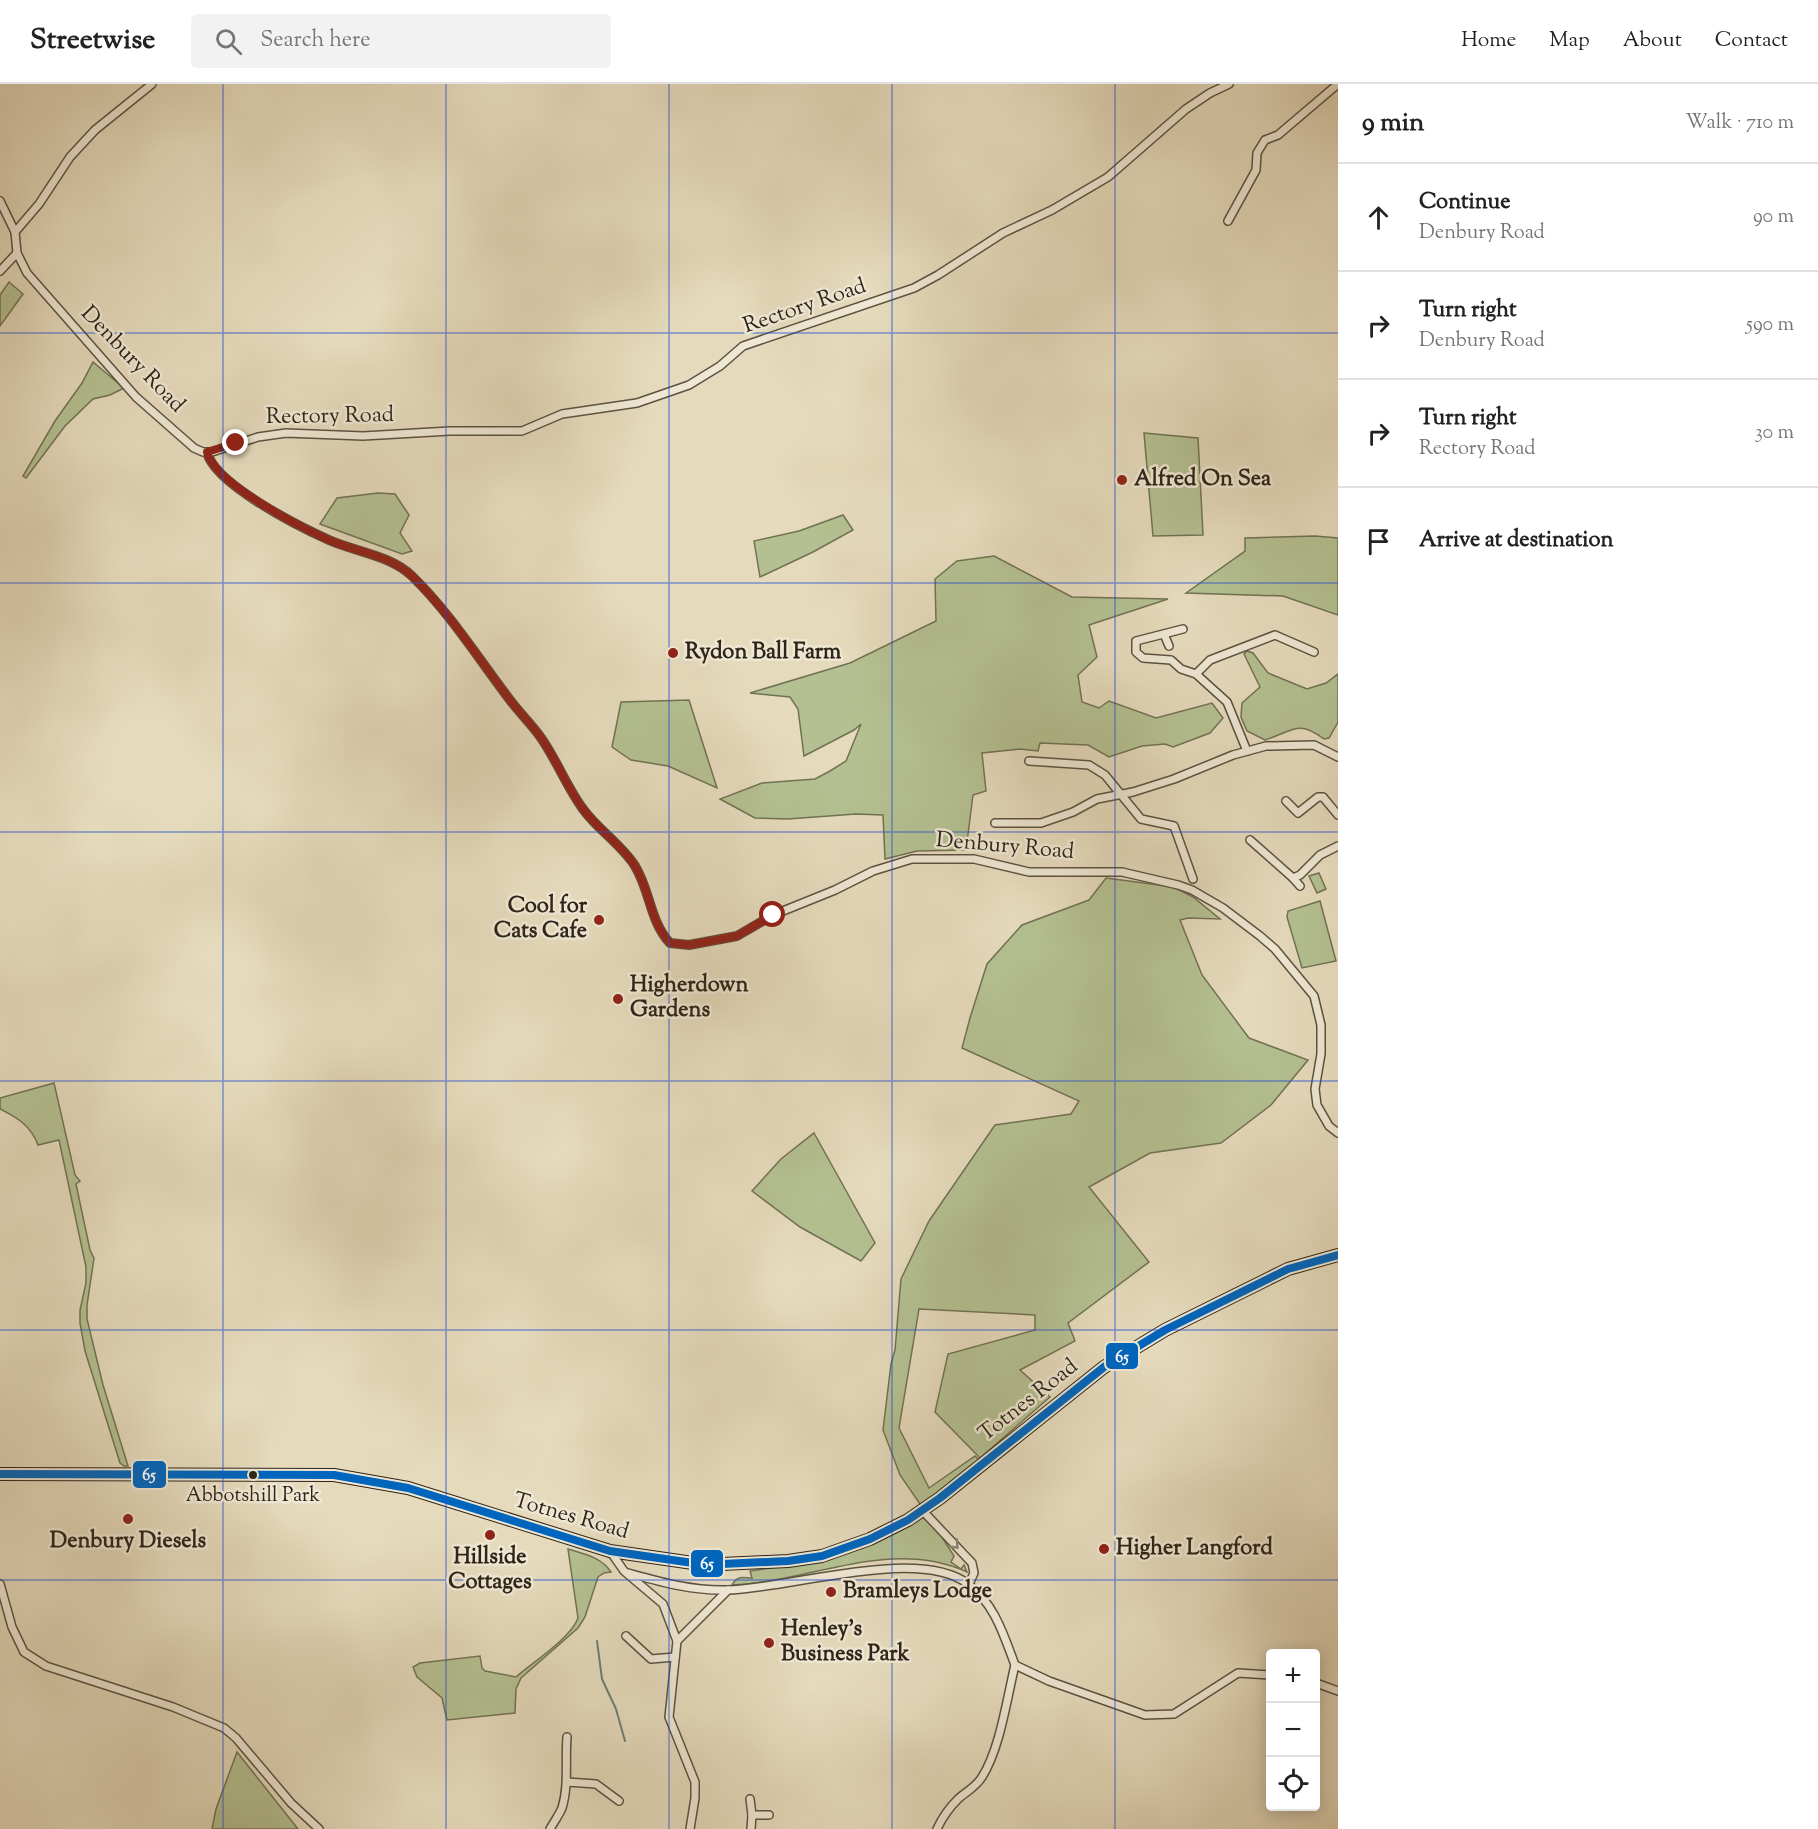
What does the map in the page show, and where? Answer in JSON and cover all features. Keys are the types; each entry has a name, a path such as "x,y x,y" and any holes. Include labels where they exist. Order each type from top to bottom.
{"main road":[{"name":"Totnes Road","path":"0,1474 296,1474 344,1477 408,1488 610,1551 693,1563 788,1562 822,1556 885,1532 922,1510 1104,1367 1165,1330 1288,1269 1338,1255"}],"street":[{"path":"15,232 39,204 70,157 95,130 152,84"},
{"name":"Rectory Road","path":"207,452 258,437 286,433 363,436 450,431 522,431 562,414 637,403 689,384 720,366 743,346 914,288 1003,233 1052,210 1108,177 1186,109 1229,84"},
{"path":"1228,221 1256,171 1257,153 1265,140 1278,135 1338,84"},
{"path":"0,201 15,232 17,253 0,271"},
{"name":"Denbury Road","path":"17,253 27,273 136,397 194,448 207,452 214,467 223,476 259,502 330,540 398,566 421,586 454,624 512,703 539,735 583,810 619,846 636,867 660,932 670,943 689,945 737,936 773,915 835,890 873,871 912,859 974,859 1029,872 1122,872 1178,885 1192,890 1222,908 1260,936 1275,949 1314,996 1321,1025 1321,1054 1315,1089 1317,1105 1329,1126 1338,1133"},
{"path":"1183,629 1136,641 1136,652 1143,657 1171,660 1181,669 1196,674 1227,702 1247,751"},
{"path":"1164,634 1169,646"},
{"path":"1196,674 1210,660 1275,635 1314,652"},
{"path":"995,823 1041,823 1073,812 1097,799 1133,792 1266,746 1314,745 1338,757"},
{"path":"1029,761 1089,765 1105,775 1141,819 1174,826 1192,879"},
{"path":"1286,801 1298,813 1318,797 1323,796 1338,815"},
{"path":"1250,840 1300,886"},
{"path":"1293,878 1320,855 1338,846"},
{"path":"922,1510 972,1563 974,1573 969,1584"},
{"path":"610,1551 624,1571 663,1604 677,1641 669,1717 695,1782 690,1829"},
{"path":"628,1573 680,1587 728,1590 792,1583 861,1571 906,1568 940,1571 969,1584 989,1605 1005,1635 1016,1665 988,1767 974,1787 959,1798 949,1810 937,1829"},
{"path":"0,1584 12,1628 24,1652 46,1666 173,1707 224,1728 236,1738 291,1803 319,1829"},
{"path":"677,1641 728,1590"},
{"path":"626,1636 651,1659 675,1657"},
{"path":"1016,1665 1048,1681 1145,1715 1174,1714 1238,1673 1266,1675"},
{"path":"1320,1684 1338,1691"},
{"path":"550,1829 561,1809 567,1782 565,1761 567,1737"},
{"path":"567,1782 596,1784 619,1801"},
{"path":"608,1803 612,1794"},
{"path":"750,1798 751,1829"},
{"path":"752,1815 769,1815"}],"green space":[{"path":"9,282 23,294 0,326 0,295"},
{"path":"93,362 124,388 110,395 93,399 65,426 26,478 23,476"},
{"path":"1144,433 1198,438 1203,535 1153,536"},
{"path":"378,493 395,494 409,515 400,533 412,551 402,554 320,524 337,498"},
{"path":"843,515 853,530 760,577 754,541 799,531"},
{"path":"1315,536 1338,538 1338,615 1283,596 1186,593 1245,551 1245,538"},
{"path":"994,556 1072,597 1168,599 1089,625 1097,657 1078,675 1082,702 1099,708 1109,701 1156,718 1212,703 1223,718 1210,733 1173,747 1165,744 1142,746 1109,757 1088,745 1040,743 1038,751 1020,749 982,753 986,791 973,795 966,850 917,851 885,859 883,815 755,818 720,799 762,783 815,779 846,761 861,724 854,730 804,756 798,709 790,697 750,693 850,663 936,621 935,579 957,561"},
{"path":"1247,651 1253,653 1268,673 1307,689 1326,683 1338,674 1338,722 1329,738 1324,739 1308,729 1301,728 1289,730 1265,740 1247,731 1241,717 1242,703 1260,687 1244,654"},
{"path":"689,700 717,788 668,766 631,760 612,747 621,702"},
{"path":"1319,873 1326,889 1317,893 1309,876"},
{"path":"1106,878 1174,887 1193,897 1220,919 1180,920 1202,975 1249,1038 1308,1060 1271,1105 1221,1143 1150,1153 1089,1187 1149,1262 1068,1323 1075,1341 1020,1370 1050,1397 980,1458 935,1412 948,1354 1035,1330 1035,1315 919,1309 899,1428 929,1488 975,1456 979,1460 978,1464 922,1507 900,1475 883,1430 891,1364 895,1350 901,1279 929,1221 995,1125 1071,1114 1079,1101 962,1048 970,1018 987,964 1022,925 1089,900"},
{"path":"1320,901 1336,961 1302,968 1287,917 1288,911"},
{"path":"54,1083 75,1175 80,1181 76,1184 90,1250 94,1258 87,1319 103,1385 128,1466 120,1463 85,1351 80,1310 86,1283 86,1267 59,1140 38,1145 32,1133 23,1123 0,1109 0,1098"},
{"path":"814,1133 875,1243 861,1261 800,1227 752,1191 781,1159"},
{"path":"923,1515 938,1531 954,1556 951,1562 961,1569 964,1565 967,1572 938,1562 909,1559 880,1560 791,1577 732,1585 743,1577 752,1578 750,1571 793,1565 887,1537"},
{"path":"568,1549 597,1559 611,1572 598,1577 585,1617 578,1628 521,1678 516,1689 515,1713 447,1720 442,1698 417,1677 413,1667 420,1663 480,1656 482,1668 485,1671 516,1677 560,1642 578,1618"},
{"path":"237,1752 298,1829 212,1829 216,1809"}],"waterway":[{"path":"597,1641 602,1679 616,1709 625,1741"}],"transit line":[{"name":"65","path":"0,1474 334,1475 408,1488 610,1551 693,1563 722,1564 788,1561 822,1556 870,1539 908,1520 940,1498 1104,1367 1165,1330 1288,1269 1338,1255"}],"place":[{"name":"Alfred On Sea","path":"1122,480"},
{"name":"Rydon Ball Farm","path":"673,653"},
{"name":"Cool for Cats Cafe","path":"599,920"},
{"name":"Higherdown Gardens","path":"618,999"},
{"name":"Abbotshill Park","path":"253,1475"},
{"name":"Denbury Diesels","path":"128,1519"},
{"name":"Hillside Cottages","path":"490,1535"},
{"name":"Higher Langford","path":"1104,1549"},
{"name":"Bramleys Lodge","path":"831,1592"},
{"name":"Henley's Business Park","path":"769,1643"}],"route":[{"path":"236,443 207,452 214,467 223,476 259,502 330,540 405,569 454,624 512,703 539,735 583,810 619,846 636,867 660,932 670,943 689,945 737,936 773,915"}]}
